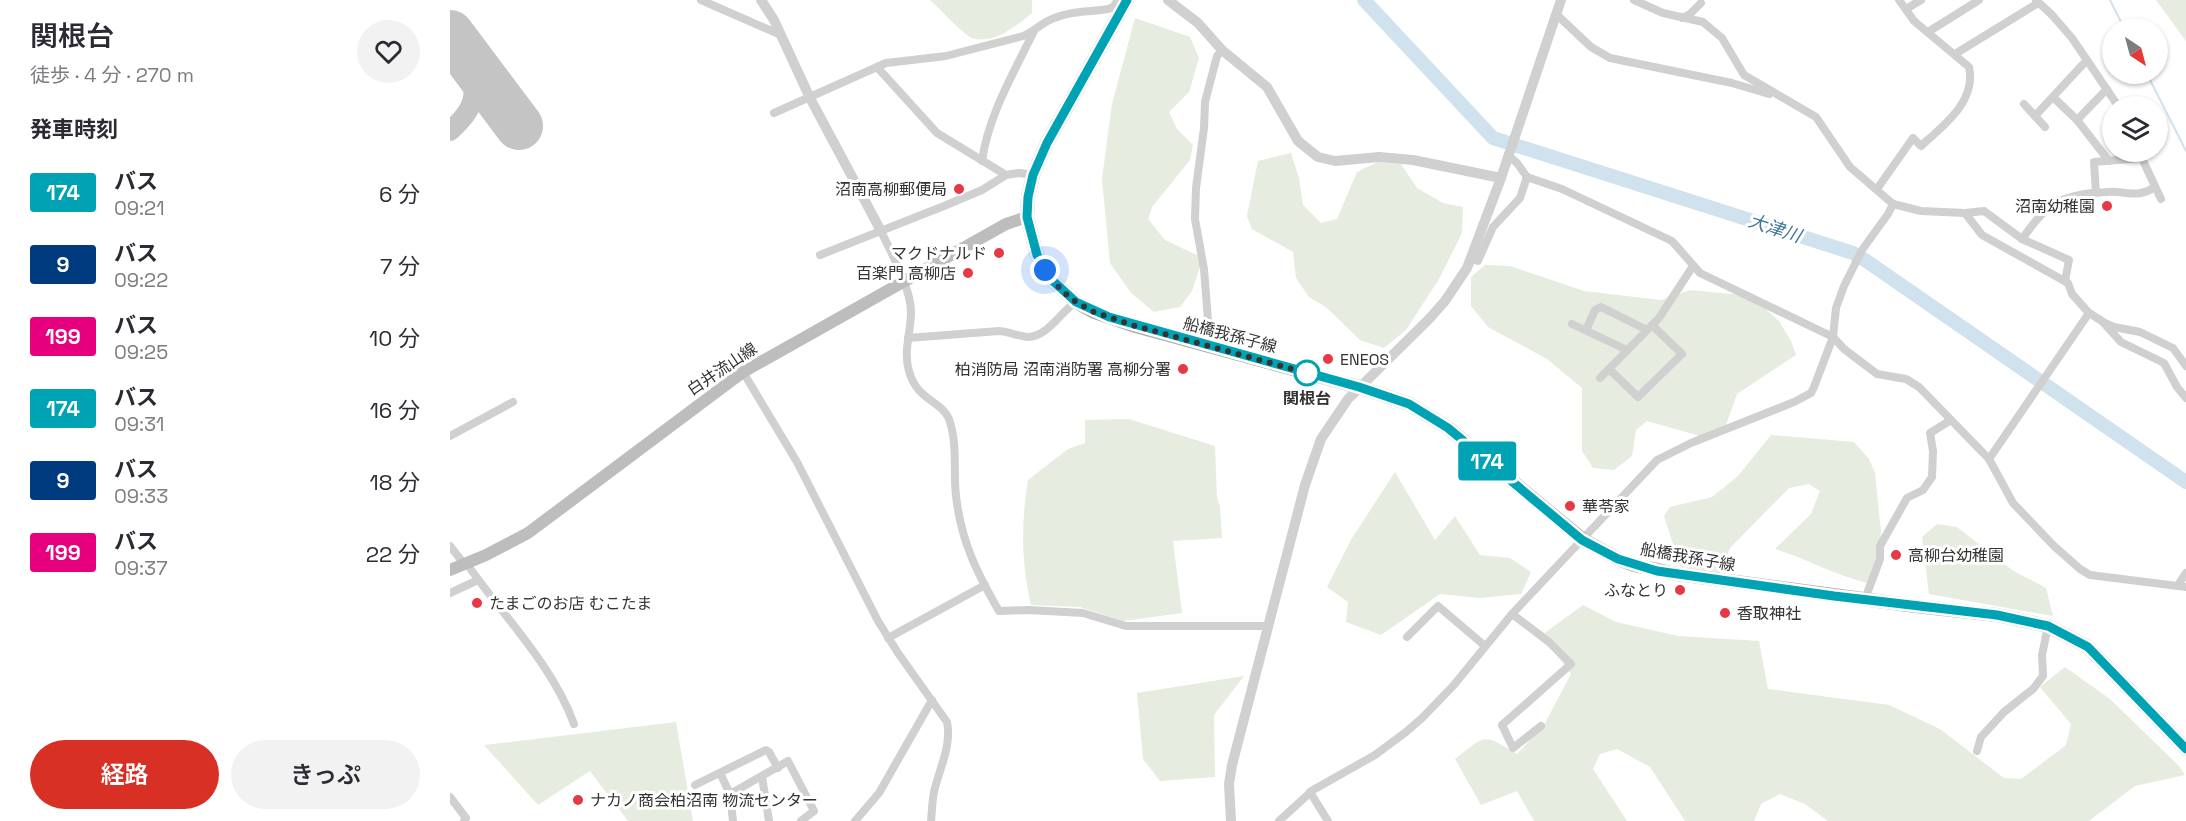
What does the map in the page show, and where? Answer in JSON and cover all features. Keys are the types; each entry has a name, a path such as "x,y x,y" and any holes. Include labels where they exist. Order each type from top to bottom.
{"main road":[{"name":"船橋我孫子線","path":"1127,0 1047,143 1033,175 1028,197 1027,217 1037,255 1045,270 1061,290 1076,302 1109,317 1359,387 1409,404 1448,428 1582,540 1618,559 1657,571 1997,615 2048,626 2088,647 2186,749"},
{"name":"白井流山線","path":"450,570 466,565 528,533 743,372 1006,224 1027,217"}],"street":[{"path":"701,0 781,35"},
{"path":"761,0 774,20 810,98 881,231 903,282 911,305 905,352 909,371 921,394 941,409 949,419 956,455 958,514 973,564 999,611 1083,613 1126,627 1269,626"},
{"path":"774,113 886,63 946,56 1023,36 1061,15 1108,9 1113,7 1118,0"},
{"path":"1168,0 1198,23 1222,50 1267,87 1298,141 1318,157 1335,161 1379,157 1413,160 1501,178"},
{"path":"1230,821 1229,784 1232,765 1305,486 1321,439 1341,408 1359,387 1445,301 1472,259 1561,0"},
{"path":"1634,0 1662,13 1703,22 1722,38 1744,75 1816,117 1850,167 1893,204 1921,210 1965,213 1984,211 2022,238 2069,260 2065,281"},
{"path":"1876,189 1913,138 1921,147 1961,106 1970,83 1969,67 1914,21 1899,0"},
{"path":"1906,9 1921,0"},
{"path":"1928,32 1978,0"},
{"path":"1682,18 1690,14 1701,1"},
{"path":"1701,1 1700,10 1703,22"},
{"path":"1955,54 2037,1 2072,38 2112,96"},
{"path":"1556,14 1587,43 1610,57 1775,95"},
{"path":"982,161 983,150 995,115 1035,31"},
{"path":"1210,346 1204,268 1195,219 1196,188 1205,102 1217,56 1222,50"},
{"path":"2035,116 2087,60"},
{"path":"878,67 937,133 1006,176"},
{"path":"2077,120 2107,89"},
{"path":"2053,97 2077,120 2102,152"},
{"path":"2024,104 2045,127"},
{"path":"1508,153 1527,177 1562,189 1672,241 1693,266 1708,277 1833,338 1876,374 1913,382 1989,459 2013,503 2054,546 2080,569 2090,575 2182,586 2186,573"},
{"path":"2096,193 2094,162 2102,161"},
{"path":"2143,162 2161,199"},
{"path":"820,255 982,190 1006,176 1033,175"},
{"path":"1472,259 1478,261 1492,227 1520,198 1527,177"},
{"path":"2022,238 2040,214 2052,204 2071,197 2096,193 2116,192 2132,195 2146,193 2155,187"},
{"path":"1279,821 1310,792 1376,755 1406,732 1453,686 1512,614 1657,460 1691,443 1811,393 1833,338 1836,308 1844,285 1862,250 1893,204"},
{"path":"1965,213 1982,235 2068,283 2072,294 2090,314 2114,327 2140,332 2173,348 2186,366"},
{"path":"1600,378 1649,327 1693,266"},
{"path":"908,338 999,332 1012,332 1028,337 1043,332 1066,308 1076,302"},
{"path":"1586,330 1595,310 1600,307 1649,327 1682,354 1638,397 1609,369"},
{"path":"1989,459 2090,314"},
{"path":"2102,321 2121,342 2164,363 2186,398"},
{"path":"1572,324 1627,350"},
{"path":"743,372 797,462 888,638 947,722 949,733 934,794 931,821"},
{"path":"450,436 513,402"},
{"path":"1865,599 1880,559 1880,546 1907,498 1923,490 1932,477 1933,451 1930,433 1951,420"},
{"path":"450,546 553,679 566,702 574,724"},
{"path":"450,593 478,580"},
{"path":"888,638 985,585"},
{"path":"1407,637 1438,606 1485,645"},
{"path":"1512,614 1549,642 1571,664 1502,725 1513,748 1541,726"},
{"path":"1977,751 1981,737 2004,712 2033,689 2043,676 2042,655 2048,626"},
{"path":"855,821 879,793 932,700"},
{"path":"695,785 766,750 778,768"},
{"path":"730,794 788,761 814,811 801,821"},
{"path":"720,773 730,794 733,821"},
{"path":"762,777 769,821"},
{"path":"1310,792 1329,821"},
{"path":"450,797 466,818 464,821"}],"shaded area":[{"path":"930,0 1032,0 1032,13 996,37 972,38"},
{"path":"2156,0 2186,0 2186,41"},
{"path":"1135,18 1190,37 1199,58 1189,92 1169,112 1177,129 1193,145 1190,160 1152,207 1148,219 1165,240 1203,258 1192,291 1180,307 1154,312 1131,293 1110,263 1102,179 1112,104"},
{"path":"1291,153 1299,178 1303,205 1321,223 1337,219 1357,172 1378,162 1401,164 1417,188 1443,203 1463,207 1462,233 1439,279 1406,330 1384,348 1360,340 1327,308 1309,297 1296,278 1293,252 1252,229 1247,216 1258,161"},
{"path":"1485,265 1510,266 1584,291 1661,300 1690,290 1742,295 1761,305 1779,321 1796,355 1737,394 1726,425 1700,436 1647,421 1636,430 1632,456 1614,470 1593,468 1582,451 1582,388 1547,359 1488,327 1471,306 1471,277"},
{"path":"1129,419 1215,446 1217,498 1220,507 1222,538 1173,541 1182,613 1123,621 1080,607 1031,605 1025,573 1023,542 1028,480 1068,449 1085,443 1085,420"},
{"path":"1771,435 1854,442 1869,459 1875,473 1881,531 1878,560 1867,583 1775,549 1811,514 1820,491 1809,484 1789,488 1730,548 1720,575 1680,566 1664,516 1670,507 1712,497 1738,476"},
{"path":"1395,472 1435,540 1455,516 1480,555 1510,558 1531,572 1521,594 1480,598 1440,594 1381,635 1346,622 1348,602 1327,587 1352,538"},
{"path":"1937,524 1957,527 2012,570 2046,588 2053,616 1929,594 1922,537"},
{"path":"1583,605 1616,622 1678,636 1759,641 1768,689 1889,705 1940,729 2004,778 2021,779 2066,745 2071,724 2040,687 2065,667 2110,699 2178,765 2185,775 2135,786 2089,821 1828,821 1805,804 1780,794 1761,804 1754,821 1685,821 1650,767 1617,749 1600,754 1593,769 1627,821 1534,821 1517,791 1481,805 1455,759 1485,739 1497,742 1517,754 1544,725 1571,674 1542,635"},
{"path":"1244,676 1214,715 1215,777 1160,781 1143,759 1137,693"},
{"path":"676,722 693,821 628,821 590,771 538,805 484,745"}],"waterway":[{"name":"大津川","path":"1364,0 1493,138 1853,253 2186,482"},
{"path":"2110,0 2119,18"},
{"path":"2152,84 2186,151"}],"taxiway":[{"path":"450,131 465,115 472,101 474,93 472,63"}],"runway":[{"path":"450,34 519,126"}],"bus line":[{"name":"174","path":"1127,0 1047,143 1033,175 1028,197 1027,217 1037,255 1052,280 1076,302 1094,312 1132,325 1359,387 1409,404 1448,428 1582,540 1634,565 1657,571 1834,596 1997,615 2048,626 2088,647 2186,749"}],"place":[{"name":"沼南高柳郵便局","path":"959,189"},
{"name":"沼南幼稚園","path":"2107,206"},
{"name":"マクドナルド","path":"999,253"},
{"name":"百楽門 高柳店","path":"968,273"},
{"name":"ENEOS","path":"1328,359"},
{"name":"柏消防局 沼南消防署 高柳分署","path":"1183,369"},
{"name":"関根台","path":"1307,373"},
{"name":"華苓家","path":"1570,506"},
{"name":"高柳台幼稚園","path":"1896,555"},
{"name":"ふなとり","path":"1680,590"},
{"name":"たまごのお店 むこたま","path":"477,603"},
{"name":"香取神社","path":"1725,613"},
{"name":"ナカノ商会柏沼南 物流センター","path":"578,800"}],"route":[{"path":"1045,270 1061,290 1094,312 1132,325 1307,373"}]}
